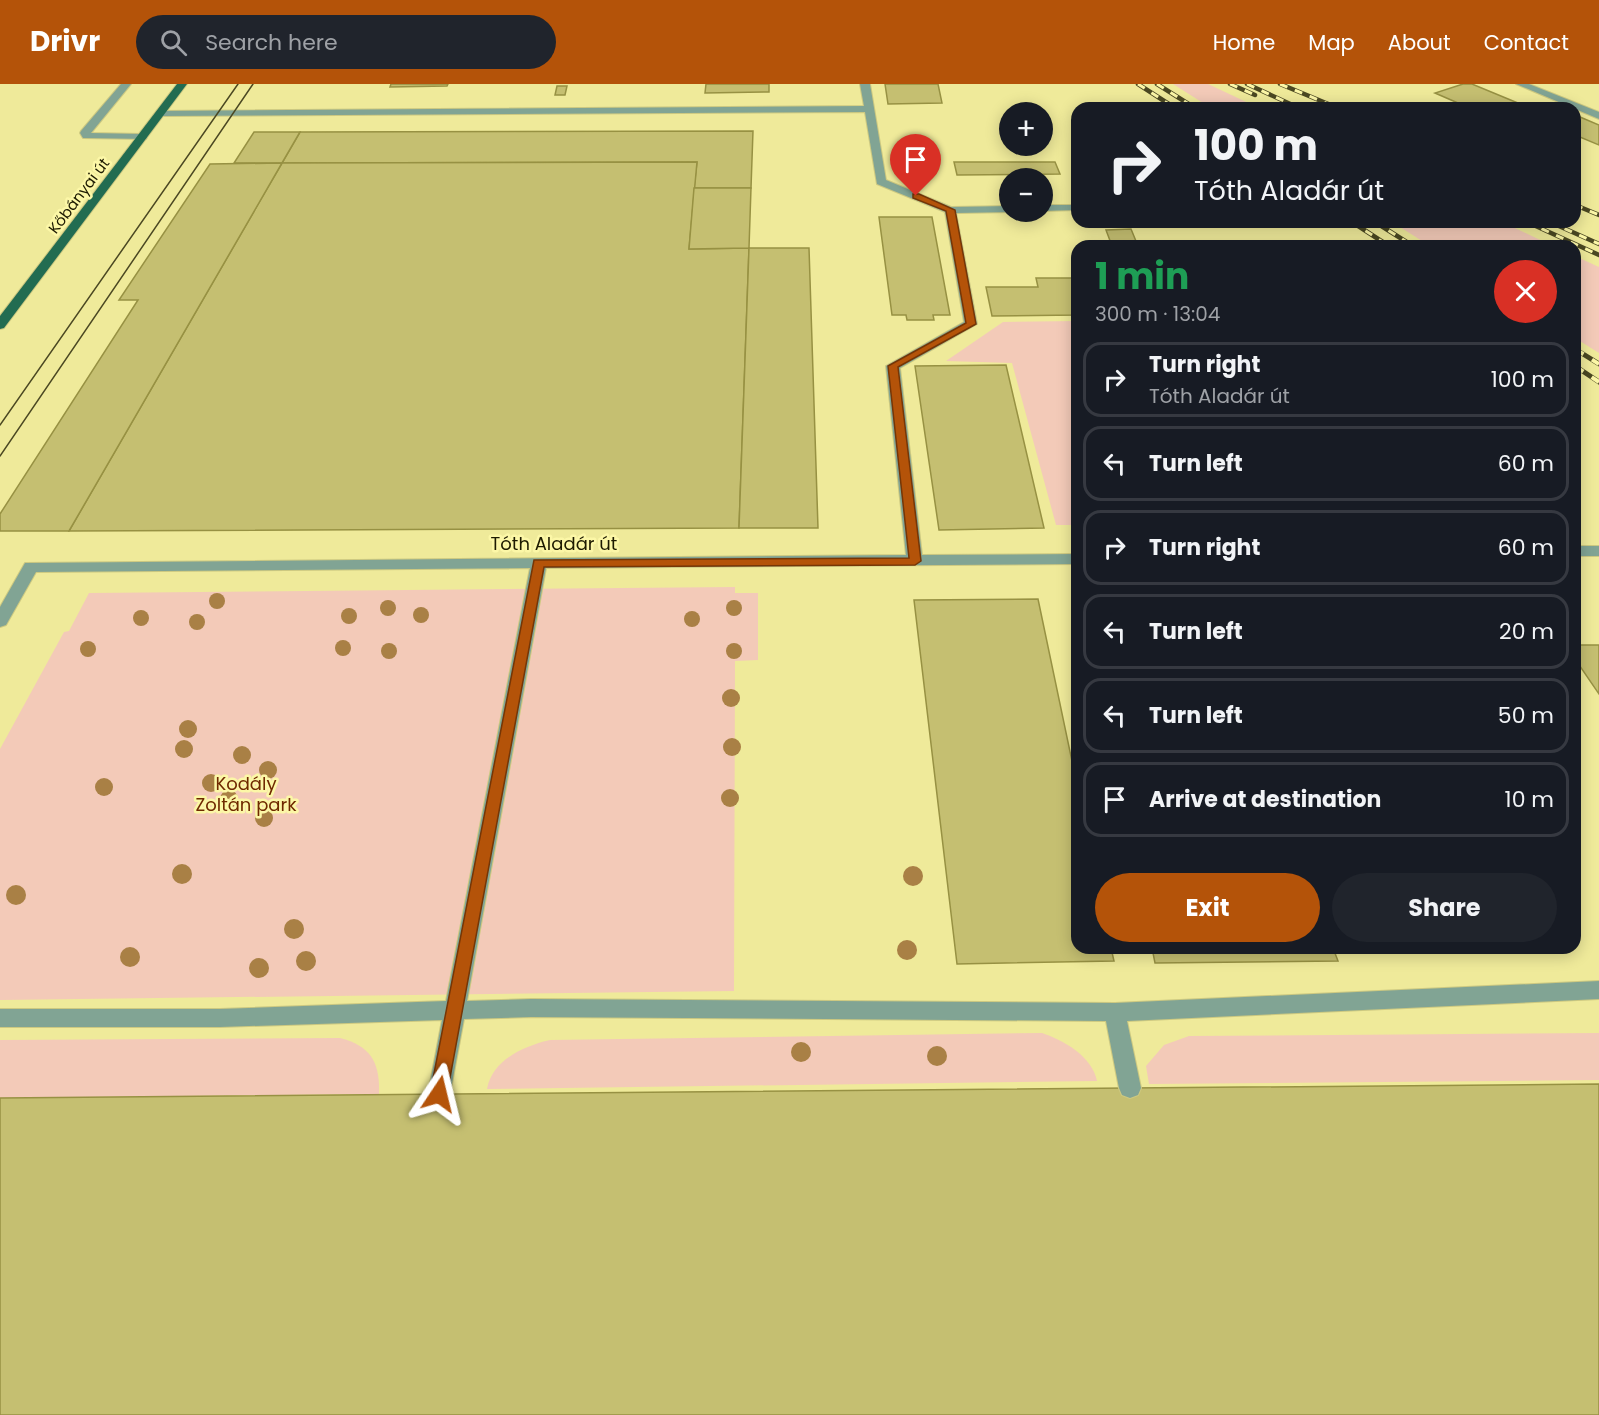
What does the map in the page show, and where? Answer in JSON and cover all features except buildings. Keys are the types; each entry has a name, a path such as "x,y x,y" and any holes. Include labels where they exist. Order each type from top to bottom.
{"main road":[{"name":"Kőbányai út","path":"0,325 182,84"}],"street":[{"path":"126,84 85,133 87,136 142,137"},
{"path":"866,84 881,182 950,210 999,209"},
{"path":"1521,84 1565,102"},
{"path":"161,113 870,109"},
{"path":"1581,109 1599,116"},
{"path":"1053,208 1071,208"},
{"path":"915,561 893,366 971,324 950,210"},
{"path":"1581,551 1599,551"},
{"name":"Tóth Aladár út","path":"0,621 31,567 1071,559"},
{"path":"439,1094 538,563"},
{"path":"0,1018 220,1018 454,1009 1115,1012 1599,990"},
{"path":"1115,1012 1130,1088"}],"green space":[{"path":"1173,84 1208,84 1246,102 1202,102"},
{"path":"1402,228 1515,228 1540,240 1420,240"},
{"path":"1581,259 1599,267 1599,353 1581,342"},
{"path":"1071,321 1071,525 1056,525 1012,363 946,361 1003,322"},
{"name":"Kodály Zoltán park","path":"735,587 735,593 758,593 758,660 735,661 734,991 0,1000 0,749 64,632 69,631 89,593"},
{"path":"1042,1033 1075,1050 1089,1064 1097,1081 487,1089 495,1070 502,1062 520,1050 550,1040"},
{"path":"1599,1033 1599,1080 1149,1084 1146,1066 1164,1045 1189,1036"},
{"path":"340,1038 360,1046 372,1058 378,1074 379,1094 0,1098 0,1040"}],"tram line":[{"path":"0,425 238,84"},
{"path":"0,456 253,84"}],"railway":[{"path":"1138,84 1166,102"},
{"path":"1157,84 1186,102"},
{"path":"1230,84 1255,95"},
{"path":"1247,84 1286,102"},
{"path":"1280,84 1324,102"},
{"path":"1581,208 1599,215"},
{"path":"1361,228 1380,240"},
{"path":"1384,228 1404,240"},
{"path":"1540,228 1566,240"},
{"path":"1563,228 1599,244"},
{"path":"1581,247 1599,255"},
{"path":"1581,353 1599,364"},
{"path":"1581,370 1599,382"}],"route":[{"path":"439,1094 538,563 915,561 893,366 971,324 950,210 916,196"}]}
